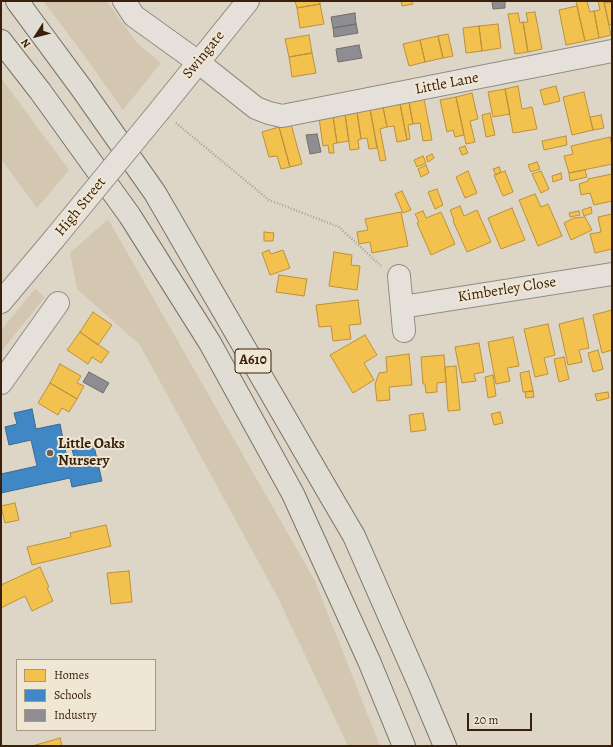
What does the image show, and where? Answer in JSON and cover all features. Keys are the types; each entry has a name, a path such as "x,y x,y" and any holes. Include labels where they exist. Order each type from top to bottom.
{"highway":[{"name":"A610","path":"17,1 82,89 155,193 354,536 407,655 445,746"},
{"name":"A610","path":"1,41 40,91 130,216 210,343 293,494 369,661 404,746"}],"street":[{"name":"Little Lane","path":"124,1 134,16 198,62 256,108 282,116"},
{"name":"Swingate","path":"160,110 248,1"},
{"name":"Little Lane","path":"251,123 282,116 610,57"},
{"name":"High Street","path":"1,302 160,110"},
{"name":"Kimberley Close","path":"402,307 612,274"},
{"path":"399,276 404,332"},
{"path":"1,382 58,303"}],"path":[{"path":"160,110 269,200 338,227 387,271 399,276"}],"shaded area":[{"path":"43,1 107,1 137,43 161,63 123,110 75,43"},
{"path":"1,78 69,170 37,208 1,159"},
{"path":"108,219 315,581 380,746 348,746 277,596 140,345 77,289 70,253"},
{"path":"35,289 45,297 1,352 1,330"}],"building: Homes":[{"path":"295,1 320,1 320,4 297,8"},
{"path":"401,1 412,1 413,4 402,6"},
{"path":"576,1 587,1 590,12 594,11 599,38 585,41"},
{"path":"598,1 604,1 611,35 599,38 594,11 600,10"},
{"path":"610,1 612,1 612,24 609,25 604,3 611,2"},
{"path":"320,4 324,24 300,28 297,8"},
{"path":"577,6 585,41 566,45 559,10"},
{"path":"535,12 542,49 528,52 523,22 528,22 526,13"},
{"path":"518,13 520,23 523,22 528,52 515,54 508,14"},
{"path":"498,24 501,48 482,51 479,26"},
{"path":"479,26 482,51 466,53 463,28"},
{"path":"448,34 453,56 443,58 438,36"},
{"path":"309,35 312,53 289,57 285,39"},
{"path":"438,36 443,58 425,62 420,40"},
{"path":"420,40 425,62 409,66 403,44"},
{"path":"312,53 316,73 292,77 289,57"},
{"path":"518,86 522,109 532,107 537,129 513,133 505,89"},
{"path":"556,86 560,101 544,105 540,90"},
{"path":"505,89 510,114 493,117 488,92"},
{"path":"584,92 593,130 572,135 563,97"},
{"path":"472,93 478,119 470,121 475,142 466,144 456,97"},
{"path":"456,97 464,135 455,137 453,130 447,132 440,100"},
{"path":"424,99 432,140 423,141 420,123 413,124 409,102"},
{"path":"409,102 413,124 408,125 410,139 407,140 400,104"},
{"path":"400,104 407,140 397,142 394,126 387,127 383,107"},
{"path":"383,107 387,127 380,129 386,160 380,161 370,109"},
{"path":"370,109 377,148 369,149 367,138 361,139 357,112"},
{"path":"357,112 361,139 358,140 359,149 350,150 345,114"},
{"path":"490,113 495,135 486,137 482,115"},
{"path":"345,114 349,141 337,143 333,116"},
{"path":"601,115 604,128 593,130 590,117"},
{"path":"333,116 337,143 333,144 334,153 329,153 328,145 323,146 319,118"},
{"path":"291,124 302,164 290,167 279,127"},
{"path":"279,127 290,167 281,169 277,156 269,157 262,132"},
{"path":"566,136 567,145 544,150 542,141"},
{"path":"610,137 612,164 569,173 564,156 573,154 571,146"},
{"path":"465,146 468,153 462,155 459,148"},
{"path":"432,154 434,158 428,162 426,157"},
{"path":"423,156 426,163 417,167 414,160"},
{"path":"537,162 540,169 531,172 528,165"},
{"path":"426,165 429,173 421,177 418,169"},
{"path":"499,167 501,172 496,175 493,169"},
{"path":"585,170 587,177 570,181 569,173"},
{"path":"468,171 477,193 465,198 456,177"},
{"path":"505,171 513,192 503,196 494,175"},
{"path":"541,171 549,189 541,193 532,174"},
{"path":"561,173 562,179 553,182 552,176"},
{"path":"612,174 612,201 594,205 590,193 581,195 579,184 588,181 588,179"},
{"path":"437,189 443,205 435,209 428,192"},
{"path":"402,191 411,210 403,213 395,194"},
{"path":"535,194 541,207 548,204 562,236 538,246 519,200"},
{"path":"460,206 464,216 477,210 491,242 467,252 453,221 454,220 450,210"},
{"path":"591,207 592,213 584,216 582,210"},
{"path":"512,208 525,240 501,249 488,218"},
{"path":"423,211 426,218 441,212 455,244 431,255 417,223 419,222 415,214"},
{"path":"579,211 580,215 570,217 569,213"},
{"path":"401,212 408,246 372,253 370,242 359,244 357,232 368,230 365,219"},
{"path":"612,214 612,249 595,253 590,234 601,232 598,217"},
{"path":"585,217 592,230 571,240 564,223 574,218"},
{"path":"264,232 274,233 273,241 264,241"},
{"path":"269,250 271,254 283,250 290,268 270,275 262,253"},
{"path":"334,252 352,255 351,265 360,266 357,290 329,286"},
{"path":"279,275 307,279 304,296 276,292"},
{"path":"358,300 361,324 349,325 351,339 333,341 331,326 319,327 316,305"},
{"path":"612,310 612,350 602,353 593,315"},
{"path":"93,312 112,325 98,345 80,332"},
{"path":"583,318 589,348 579,350 582,362 568,365 559,324"},
{"path":"548,324 555,355 544,358 548,374 535,377 524,329"},
{"path":"80,332 109,352 101,363 92,357 88,364 67,350"},
{"path":"365,335 377,355 364,363 374,380 353,393 330,355"},
{"path":"513,337 519,366 507,368 510,381 496,384 488,342"},
{"path":"479,343 484,372 474,374 476,381 462,383 455,347"},
{"path":"598,350 603,369 593,372 588,353"},
{"path":"409,354 412,385 389,387 390,400 377,401 375,384 379,373 387,372 386,357"},
{"path":"444,355 446,382 437,383 437,392 426,393 425,384 423,384 421,357"},
{"path":"564,357 569,379 559,382 554,359"},
{"path":"60,364 81,376 77,383 84,386 77,399 50,383"},
{"path":"456,366 460,410 448,411 445,367"},
{"path":"529,371 533,391 523,392 520,373"},
{"path":"493,375 496,396 488,398 485,377"},
{"path":"50,383 77,399 69,412 62,408 58,415 38,403"},
{"path":"533,391 534,397 526,398 525,392"},
{"path":"608,392 609,398 597,401 595,394"},
{"path":"500,412 503,423 494,425 491,414"},
{"path":"423,413 426,430 411,432 409,415"},
{"path":"15,503 19,520 5,523 1,506"},
{"path":"106,525 111,546 32,565 27,547 71,537 70,533"},
{"path":"40,567 49,587 47,588 53,601 32,611 25,596 1,608 1,585"},
{"path":"129,571 132,602 111,604 107,573"},
{"path":"60,738 62,746 32,746"}],"building: Schools":[{"name":"Little Oaks Nursery","path":"32,409 36,429 60,424 67,458 74,456 72,450 94,446 102,481 72,487 70,478 1,493 1,474 37,466 31,440 9,445 5,427 17,424 14,413"}],"building: Industry":[{"path":"492,1 505,1 505,8 493,9"},
{"path":"355,13 356,24 333,28 331,17"},
{"path":"356,24 358,33 334,37 333,28"},
{"path":"359,45 362,58 338,62 336,49"},
{"path":"317,134 321,152 310,154 306,135"},
{"path":"89,372 109,383 103,393 83,382"}],"place":[{"name":"Little Oaks Nursery","path":"50,453"}]}
